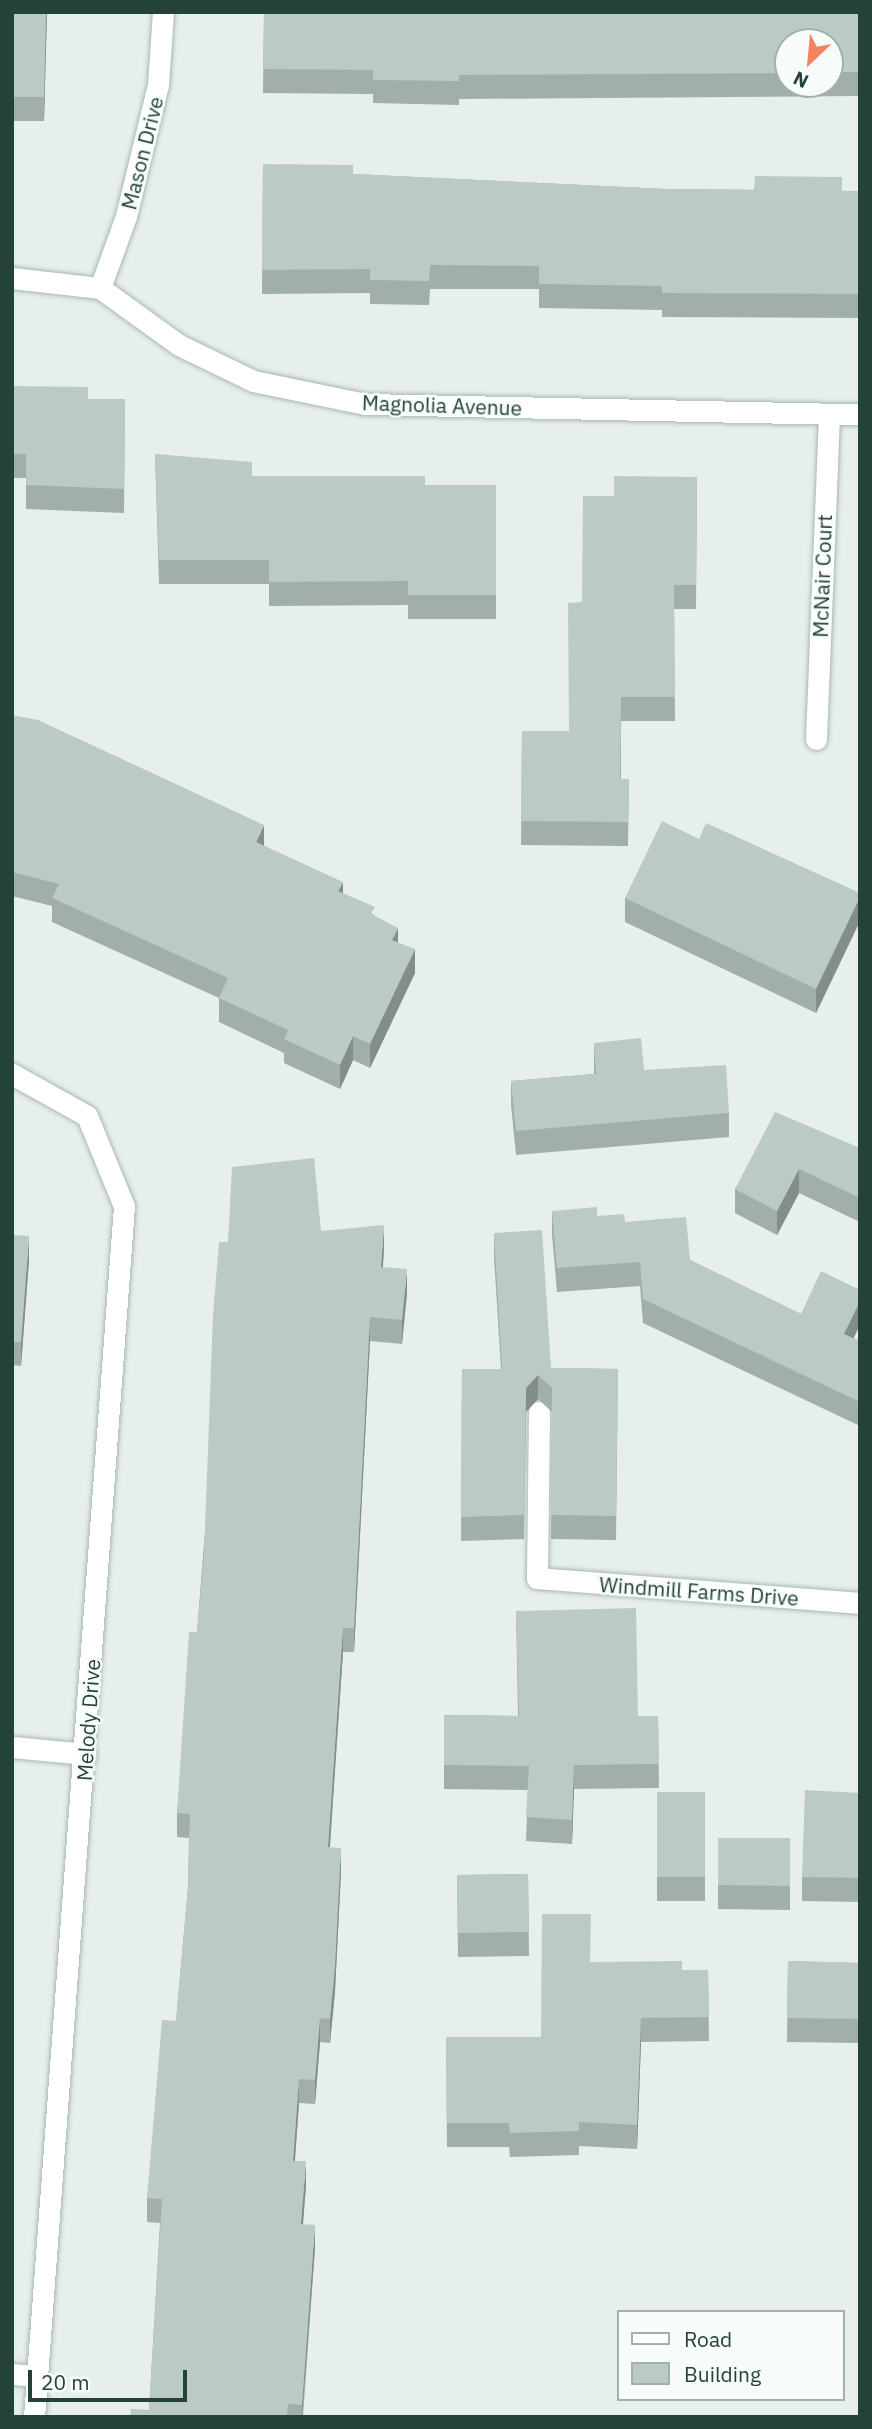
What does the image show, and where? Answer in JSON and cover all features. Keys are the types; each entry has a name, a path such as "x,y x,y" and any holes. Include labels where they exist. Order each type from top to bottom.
{"street":[{"name":"Mason Drive","path":"100,289 126,216 158,85 163,12"},
{"name":"Magnolia Avenue","path":"12,278 100,289 179,345 253,381 365,404 860,414"},
{"name":"McNair Court","path":"816,739 829,414"},
{"name":"Melody Drive","path":"12,1074 88,1116 124,1206 86,1754 34,2417"},
{"name":"Windmill Farms Drive","path":"539,1412 537,1578 860,1603"},
{"path":"12,1747 86,1754"},
{"path":"12,2374 37,2376"}],"building":[{"path":"12,12 46,12 44,97 12,97"},
{"path":"264,12 860,12 860,72 844,72 844,28 774,28 774,73 459,75 459,81 373,80 373,70 263,69"},
{"path":"263,164 353,165 353,174 666,189 754,190 755,176 842,177 842,191 860,191 860,294 662,293 662,286 539,284 539,266 430,265 429,281 370,280 370,269 262,270"},
{"path":"12,386 88,387 88,399 125,399 124,489 26,485 26,454 12,454"},
{"path":"155,454 252,462 252,476 425,476 425,485 496,485 496,595 408,595 408,581 269,582 269,560 159,560"},
{"path":"614,476 697,477 696,585 674,585 675,697 621,697 620,779 629,779 628,822 521,821 522,731 569,731 568,603 582,602 583,496 614,496"},
{"path":"12,715 38,720 264,825 256,842 343,882 338,891 375,907 371,914 398,928 392,940 415,949 370,1044 353,1036 340,1065 284,1039 288,1030 219,998 228,978 52,898 59,884 12,872"},
{"path":"662,821 699,839 706,823 860,893 816,989 625,898"},
{"path":"641,1038 644,1070 726,1065 729,1113 516,1131 511,1081 596,1074 594,1043"},
{"path":"775,1112 860,1148 860,1198 799,1169 777,1211 735,1189"},
{"path":"314,1158 321,1231 384,1225 381,1267 407,1269 402,1320 370,1317 354,1628 343,1628 328,1847 341,1848 335,1967 330,2019 320,2018 315,2080 299,2079 293,2161 306,2161 301,2224 315,2225 302,2405 288,2404 287,2417 130,2417 131,2409 149,2410 162,2199 147,2198 162,2020 176,2021 188,1887 190,1814 177,1813 189,1632 197,1632 204,1556 213,1315 219,1242 228,1242 232,1167"},
{"path":"597,1207 597,1216 624,1214 625,1222 686,1217 690,1260 801,1314 821,1271 860,1290 860,1301 844,1334 860,1341 860,1402 643,1299 640,1262 557,1268 552,1211"},
{"path":"542,1230 551,1368 618,1369 616,1516 551,1515 552,1388 538,1375 526,1388 524,1515 461,1517 462,1369 502,1369 494,1233"},
{"path":"12,1235 29,1236 21,1342 12,1342"},
{"path":"636,1608 638,1716 658,1716 659,1764 574,1765 572,1820 526,1817 529,1766 444,1765 444,1715 519,1716 516,1611"},
{"path":"805,1790 860,1793 860,1878 802,1877"},
{"path":"657,1792 705,1792 705,1877 657,1877"},
{"path":"718,1838 790,1838 790,1886 718,1885"},
{"path":"528,1874 529,1932 458,1933 457,1875"},
{"path":"542,1914 591,1914 590,1962 682,1961 682,1970 708,1970 709,2017 641,2018 637,2125 579,2122 579,2131 510,2133 509,2123 447,2123 446,2037 541,2037"},
{"path":"788,1961 860,1963 860,2019 787,2018"}]}
